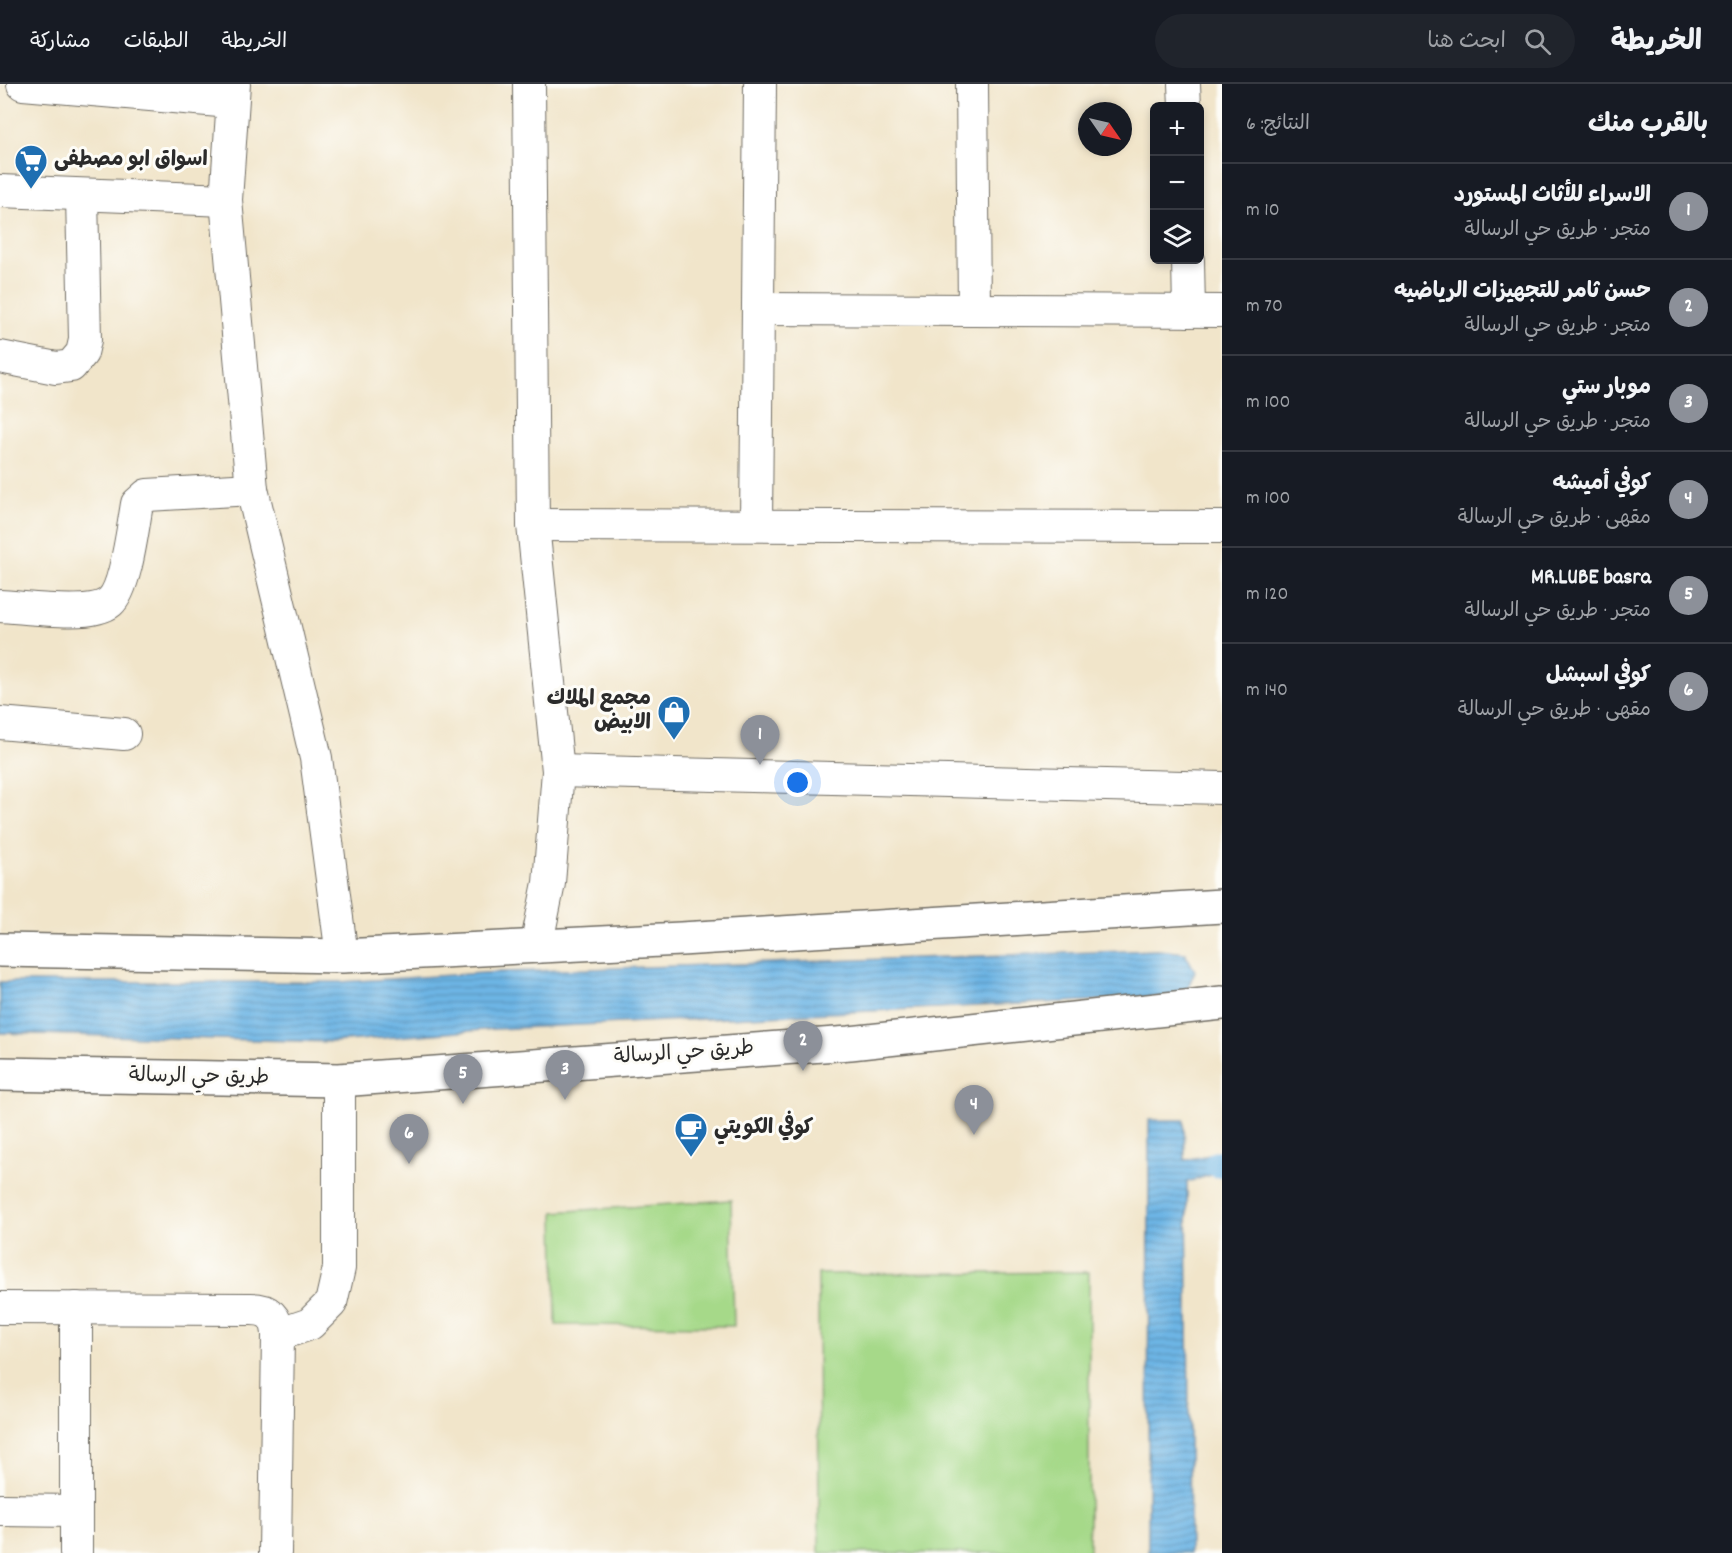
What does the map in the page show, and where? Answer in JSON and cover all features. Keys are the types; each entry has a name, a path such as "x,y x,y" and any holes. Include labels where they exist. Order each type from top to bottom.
{"main road":[{"path":"0,950 342,956 536,947 1222,906"},
{"name":"طريق حي الرسالة","path":"0,1074 339,1080 850,1043 1222,1003"}],"street":[{"path":"22,84 233,93 226,200 252,489 316,758 342,956"},
{"path":"529,84 533,525 558,771 549,883 536,947"},
{"path":"756,525 760,84"},
{"path":"972,84 974,310"},
{"path":"1184,84 1185,102"},
{"path":"0,191 226,200"},
{"path":"0,357 56,368 71,366 82,353 85,340 82,195"},
{"path":"1188,264 1189,311"},
{"path":"759,309 1222,311"},
{"path":"0,606 95,610 111,602 120,588 138,504 147,495 252,489"},
{"path":"533,525 1222,526"},
{"path":"0,723 124,734"},
{"path":"558,771 1222,788"},
{"path":"278,1335 310,1324 331,1303 339,1268 339,1080"},
{"path":"0,1308 262,1309 271,1315 277,1323 278,1335 275,1553"},
{"path":"76,1308 76,1553"},
{"path":"0,1510 76,1511"}],"green space":[{"path":"731,1200 734,1326 556,1325 554,1212"},
{"path":"1089,1272 1089,1553 819,1553 818,1274"}],"water":[{"path":"1158,950 1185,953 1195,971 1185,994 1168,997 495,1029 333,1042 0,1033 0,982 340,982 500,972"},
{"path":"1149,1120 1184,1120 1185,1160 1210,1155 1217,1159 1218,1168 1211,1175 1187,1182 1190,1553 1148,1553"}],"waterway":[{"path":"1218,1164 1222,1163"}],"place":[{"name":"اسواق ابو مصطفى","path":"31,190"},
{"name":"مجمع الملاك الابيض","path":"674,741"},
{"name":"الاسراء للأثاث المستورد","path":"760,765"},
{"name":"حسن ثامر للتجهيزات الرياضيه","path":"803,1071"},
{"name":"موبار ستي","path":"565,1100"},
{"name":"MR.LUBE basra","path":"463,1104"},
{"name":"كوفي أميشه","path":"974,1135"},
{"name":"كوفي الكويتي","path":"691,1158"},
{"name":"كوفي اسبشل","path":"409,1164"}]}
